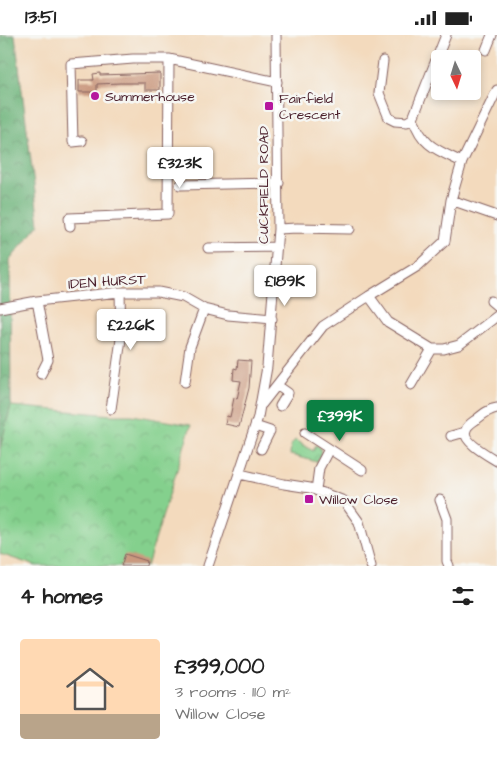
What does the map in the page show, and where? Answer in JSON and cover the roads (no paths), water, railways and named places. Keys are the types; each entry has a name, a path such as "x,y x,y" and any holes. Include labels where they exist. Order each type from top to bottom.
{"street":[{"name":"CUCKFIELD ROAD","path":"208,566 240,474 261,405 272,319 278,229 276,35"},
{"path":"383,61 379,93 389,118 395,121 407,122 412,118 446,35"},
{"path":"486,50 492,35"},
{"path":"82,141 73,142 71,64 133,59 169,59 276,82"},
{"path":"70,226 70,218 168,214 169,59"},
{"path":"261,405 278,386 323,326 418,266 445,241 451,200 462,162 497,90"},
{"path":"412,118 418,132 433,148 462,162"},
{"path":"180,185 279,183"},
{"path":"451,200 497,216"},
{"path":"278,229 350,229"},
{"path":"208,248 277,247"},
{"path":"111,409 121,339 120,292"},
{"name":"IDEN HURST","path":"4,307 37,301 120,292 158,292 183,297 204,309 228,315 272,319"},
{"path":"369,296 388,322 432,349 444,349 459,345 497,316"},
{"path":"37,301 48,360 41,375"},
{"path":"185,383 190,347 204,309"},
{"path":"411,385 432,349"},
{"path":"278,386 288,393 280,406"},
{"path":"496,458 473,445 465,432 467,427 488,410 497,408"},
{"path":"255,426 270,431 261,449"},
{"path":"451,436 465,432"},
{"path":"305,433 362,470"},
{"path":"316,490 320,468 329,449"},
{"path":"240,474 316,490 344,501 359,522 370,566"},
{"path":"440,500 447,519 447,561 450,566"}],"place":[{"name":"Summerhouse","path":"95,96"},
{"name":"Fairfield Crescent","path":"269,106"},
{"name":"Willow Close","path":"309,499"}]}
